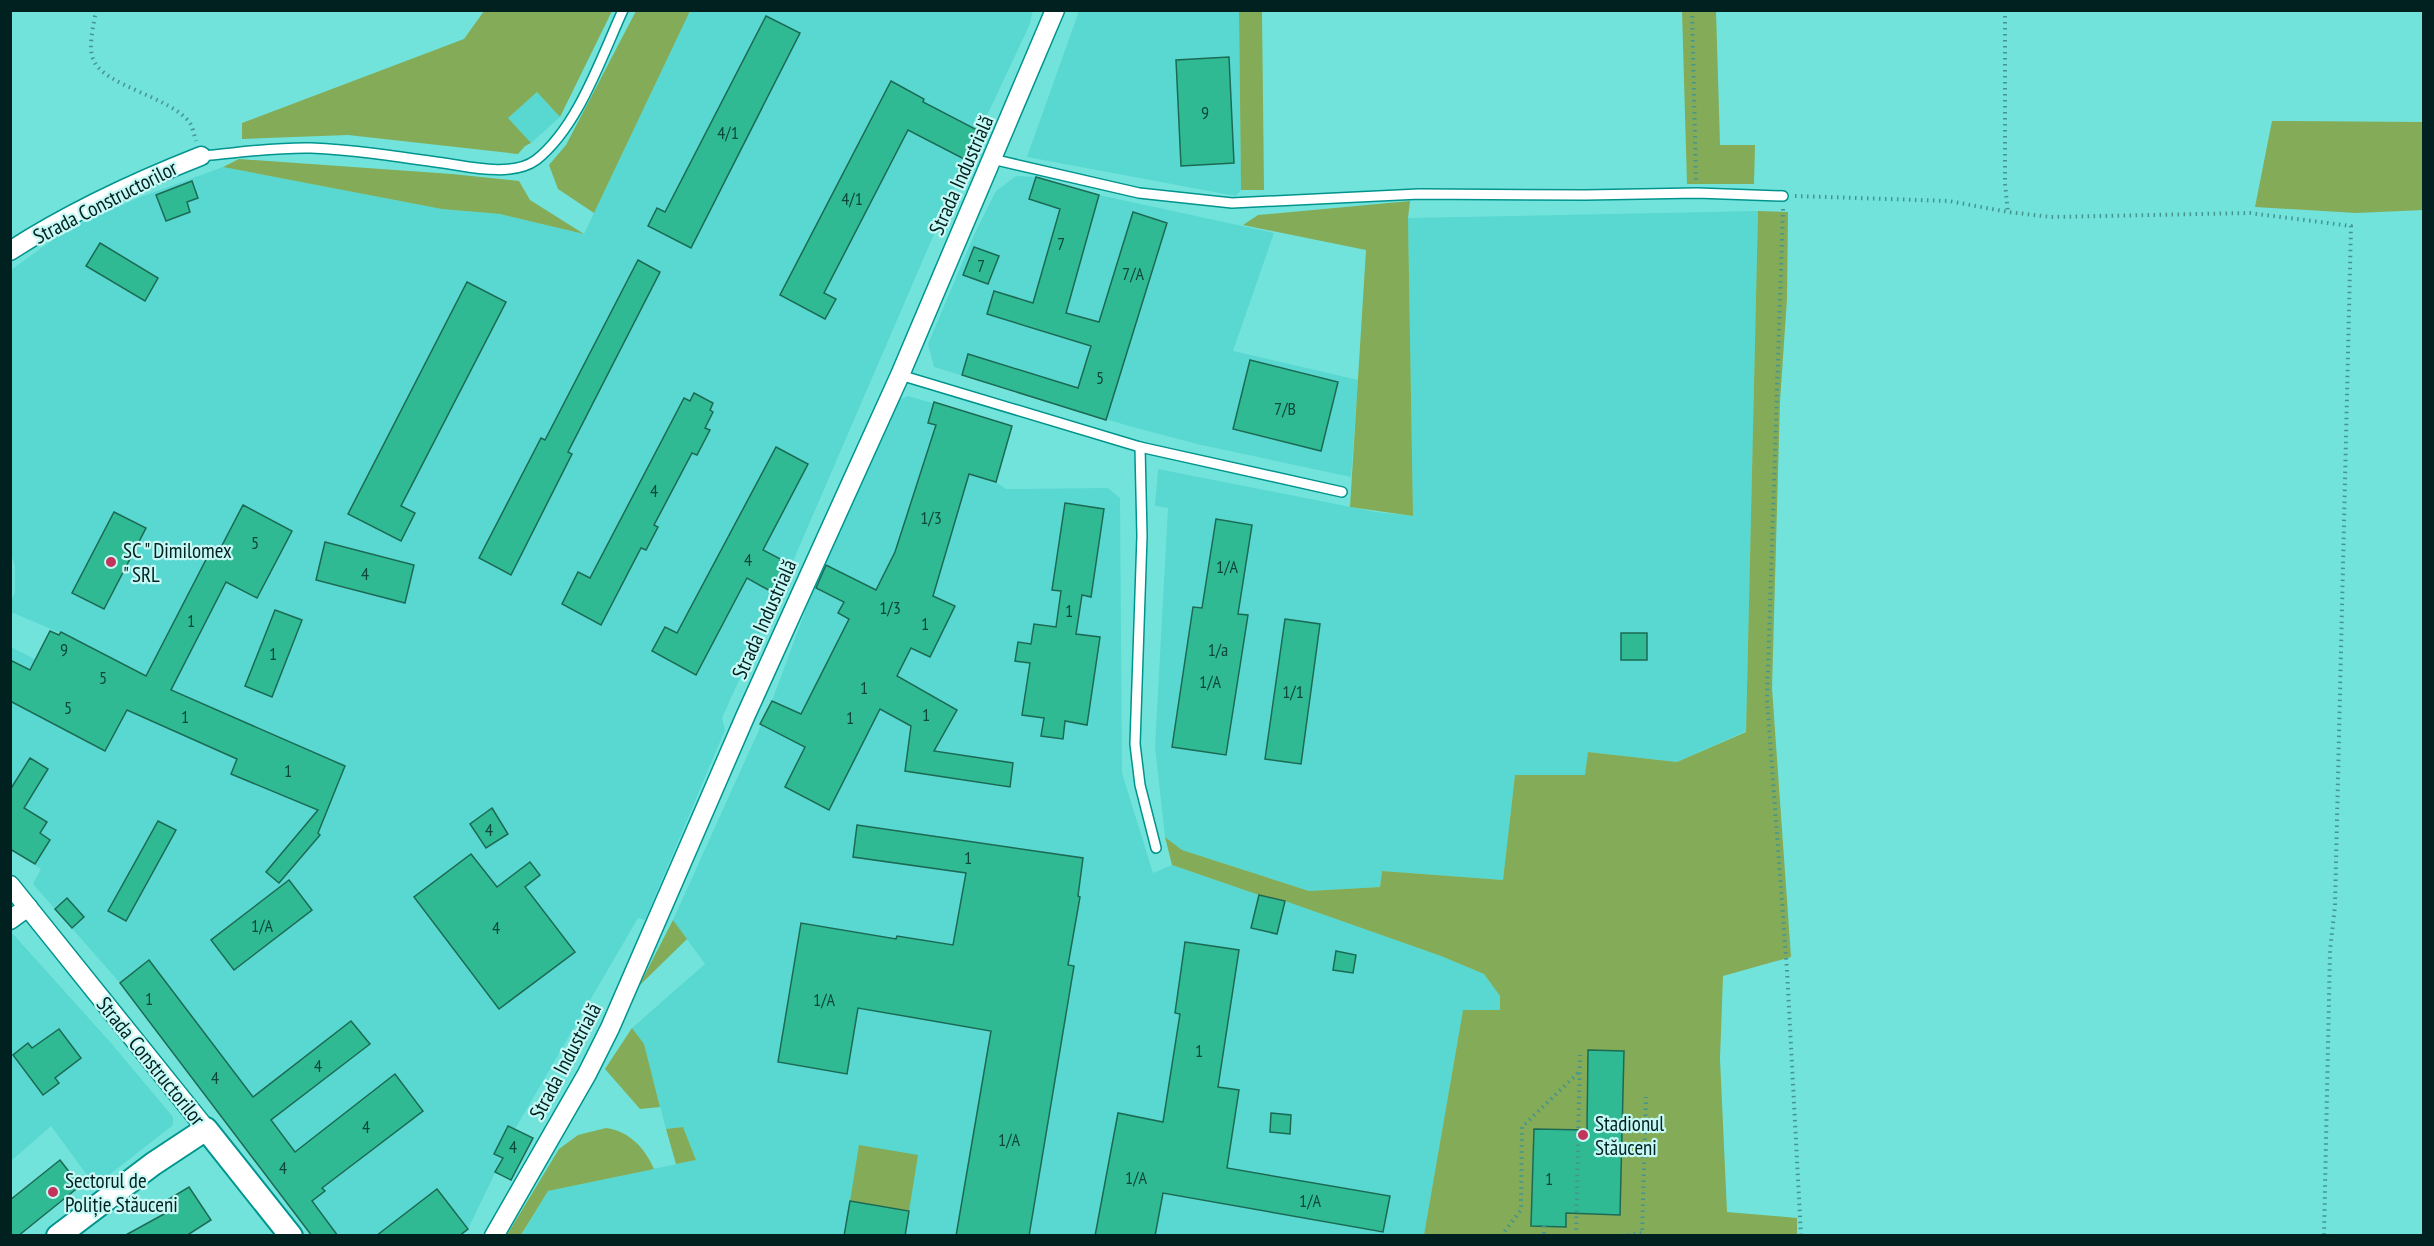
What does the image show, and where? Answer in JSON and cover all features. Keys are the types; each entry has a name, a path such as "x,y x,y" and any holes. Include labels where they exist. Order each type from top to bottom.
{"street":[{"name":"Strada Industrială","path":"494,1236 587,1074 610,1029 749,707 900,375 1054,10"},
{"name":"Strada Constructorilor","path":"10,251 112,194 201,156"},
{"name":"Strada Constructorilor","path":"10,885 291,1236"},
{"path":"10,920 28,907"},
{"path":"57,1236 153,1164 206,1129"}],"lane":[{"path":"201,156 309,148 389,155 490,171 517,167 535,161 559,136 579,105 623,10"},
{"path":"992,159 1139,193 1232,203 1419,194 1697,193 1783,196"},
{"path":"900,375 1140,447 1342,492"},
{"path":"1140,447 1142,536 1135,744 1143,801 1156,848"}],"path":[{"path":"96,10 91,48 94,62 107,75 175,109 190,124 201,156"},
{"path":"1692,10 1697,193"},
{"path":"2005,10 2005,184 2008,212"},
{"path":"1801,1236 1787,970 1767,699 1783,196 1949,201 2008,212 2052,217 2250,213 2351,226 2335,906 2330,950 2324,1236"},
{"path":"1576,1236 1580,1055"},
{"path":"1501,1236 1521,1210 1522,1127 1579,1072"},
{"path":"1622,1236 1642,1234 1646,1097"},
{"path":"1544,1226 1544,1236"}],"shaded area":[{"path":"690,11 1033,11 1029,26 966,160 794,559 722,718 725,730 645,920 638,918 515,1129 533,1138 511,1180 495,1173 468,1229 459,1235 312,1235 120,983 33,884 41,869 11,849 11,647 64,674 81,642 11,612 10,603 15,592 15,565 10,552 11,270 66,230 138,198 223,167 442,209 500,214 584,234"},
{"path":"1079,11 1239,11 1241,190 1236,196 1027,157"},
{"path":"537,92 560,117 531,143 508,118"},
{"path":"1016,176 1036,177 1099,195 1274,233 1233,351 1358,380 1351,477 1197,444 1129,426 934,367 928,344 974,235 996,191"},
{"path":"1758,211 1746,731 1677,762 1588,752 1586,775 1515,775 1503,880 1382,871 1380,887 1309,891 1182,850 1165,837 1155,747 1168,508 1155,506 1158,469 1376,512 1413,516 1408,218"},
{"path":"908,396 1012,426 996,482 1006,489 1108,488 1120,498 1122,773 1153,873 1172,865 1259,895 1285,901 1441,956 1484,974 1500,996 1500,1010 1463,1010 1424,1235 521,1236 548,1191 696,1160 683,1127 666,1129 644,1045 632,1028 705,964 673,920 772,701 814,587 897,401","holes":["895,552 930,567 860,623"]},
{"path":"13,934 111,1043 173,1117 173,1125 95,1186 51,1126 11,1161 10,936"}],"green space":[{"path":"484,11 612,11 560,117 537,92 508,118 531,143 518,154 348,135 242,139 242,123 464,39"},
{"path":"636,11 690,11 594,213 558,189 549,165 566,145"},
{"path":"1239,11 1262,11 1264,190 1241,190"},
{"path":"1682,11 1716,11 1720,145 1755,145 1754,184 1687,184"},
{"path":"2272,121 2423,122 2423,210 2356,213 2255,207"},
{"path":"239,159 519,181 530,200 584,234 500,214 442,209 223,167"},
{"path":"1410,201 1408,218 1413,516 1350,507 1366,250 1243,225 1258,215"},
{"path":"1758,211 1788,212 1787,299 1780,401 1772,688 1791,957 1723,976 1720,1059 1727,1212 1797,1218 1797,1235 1424,1235 1463,1010 1500,1010 1500,996 1484,974 1441,956 1285,901 1259,895 1172,865 1165,837 1182,850 1309,891 1380,887 1382,871 1503,880 1515,775 1585,775 1588,752 1677,762 1746,732"},
{"path":"673,920 687,939 639,986"},
{"path":"632,1028 644,1044 660,1107 640,1109 605,1069"},
{"path":"683,1127 696,1160 676,1164 666,1129"},
{"path":"606,1128 622,1133 635,1142 646,1154 654,1169 548,1191 521,1235 507,1235 559,1149 578,1135"},
{"path":"859,1145 918,1155 909,1211 850,1201"}],"building":[{"path":"766,16 800,33 691,248 648,226 657,208 665,212"},
{"path":"1229,57 1234,163 1181,166 1176,60"},
{"path":"891,81 924,99 923,102 981,132 966,160 908,130 824,293 836,299 825,319 780,295"},
{"path":"1036,177 1099,195 1066,313 1099,322 1133,212 1167,223 1106,420 962,375 968,354 1078,388 1091,346 987,314 994,291 1033,303 1060,209 1029,199"},
{"path":"192,181 198,198 187,202 190,212 166,221 156,195"},
{"path":"100,243 158,278 145,301 86,266"},
{"path":"974,247 999,256 988,284 963,275"},
{"path":"638,260 660,272 568,452 572,454 511,575 479,558 541,438 545,440"},
{"path":"467,282 506,302 401,506 415,513 401,541 348,514"},
{"path":"1250,360 1338,382 1321,451 1233,429"},
{"path":"694,393 713,403 710,410 713,412 705,428 710,430 697,455 692,453 654,525 658,527 646,550 641,548 601,625 562,604 578,572 590,578 684,398 690,401"},
{"path":"934,402 1012,426 996,482 969,474 933,596 955,606 930,657 911,648 897,676 957,710 934,751 1013,763 1010,787 905,771 911,726 880,709 829,810 785,787 805,747 760,724 772,701 801,714 849,619 838,613 844,602 816,588 826,565 876,590 895,552 936,425 928,423"},
{"path":"776,447 808,464 763,550 788,563 772,592 747,578 696,675 652,651 665,627 677,633"},
{"path":"1065,503 1104,509 1091,597 1082,595 1076,634 1100,637 1087,725 1065,721 1063,739 1041,736 1044,718 1022,715 1030,663 1015,661 1018,642 1031,644 1034,624 1056,627 1061,591 1052,590"},
{"path":"243,505 292,531 257,598 226,582 171,690 345,766 318,833 320,835 279,883 266,872 318,810 231,774 237,759 127,710 105,751 10,701 10,660 30,670 50,631 59,635 61,632 146,676 211,550 218,553"},
{"path":"114,512 146,528 104,609 72,593"},
{"path":"1216,519 1252,525 1238,614 1248,615 1226,755 1172,747 1193,607 1202,608"},
{"path":"325,542 414,565 405,603 316,580"},
{"path":"275,610 302,620 272,697 245,686"},
{"path":"1285,619 1320,624 1301,764 1265,759"},
{"path":"1621,633 1647,633 1647,660 1621,660"},
{"path":"30,758 48,769 24,808 47,822 40,833 50,840 35,864 10,849 10,790"},
{"path":"492,808 508,834 486,848 470,824"},
{"path":"158,821 176,830 126,921 108,911"},
{"path":"857,825 1083,858 1078,896 1080,897 1068,965 1074,966 1029,1236 956,1236 991,1031 858,1008 847,1074 778,1062 801,923 896,939 897,936 953,945 966,873 853,857"},
{"path":"471,854 497,887 530,862 540,875 525,887 575,952 499,1009 414,897"},
{"path":"289,880 312,910 234,970 211,940"},
{"path":"1259,895 1285,901 1277,934 1251,928"},
{"path":"67,898 84,917 72,928 55,909"},
{"path":"1185,942 1239,950 1218,1087 1239,1090 1227,1168 1390,1196 1383,1232 1163,1193 1155,1236 1095,1236 1118,1113 1163,1122 1180,1014 1175,1013"},
{"path":"1336,951 1356,955 1353,973 1333,970"},
{"path":"149,960 253,1097 351,1021 370,1044 271,1120 295,1152 395,1074 423,1111 322,1188 325,1191 312,1201 338,1236 312,1236 120,983"},
{"path":"59,1029 81,1058 55,1078 59,1083 43,1095 13,1055 28,1043 32,1048"},
{"path":"1588,1050 1624,1051 1620,1215 1566,1213 1566,1227 1531,1226 1534,1129 1587,1130"},
{"path":"1271,1113 1291,1115 1290,1134 1270,1132"},
{"path":"508,1126 533,1138 511,1180 495,1172 503,1158 494,1154"},
{"path":"60,1160 80,1186 18,1236 10,1236 10,1200"},
{"path":"189,1187 211,1220 186,1236 124,1236 175,1208 169,1199"},
{"path":"437,1189 468,1229 459,1236 376,1236"},
{"path":"850,1201 909,1211 905,1236 844,1236"}],"place":[{"name":"SC \" Dimilomex \" SRL","path":"111,562"},
{"name":"Stadionul Stăuceni","path":"1583,1135"},
{"name":"Sectorul de Poliție Stăuceni","path":"53,1192"}]}
